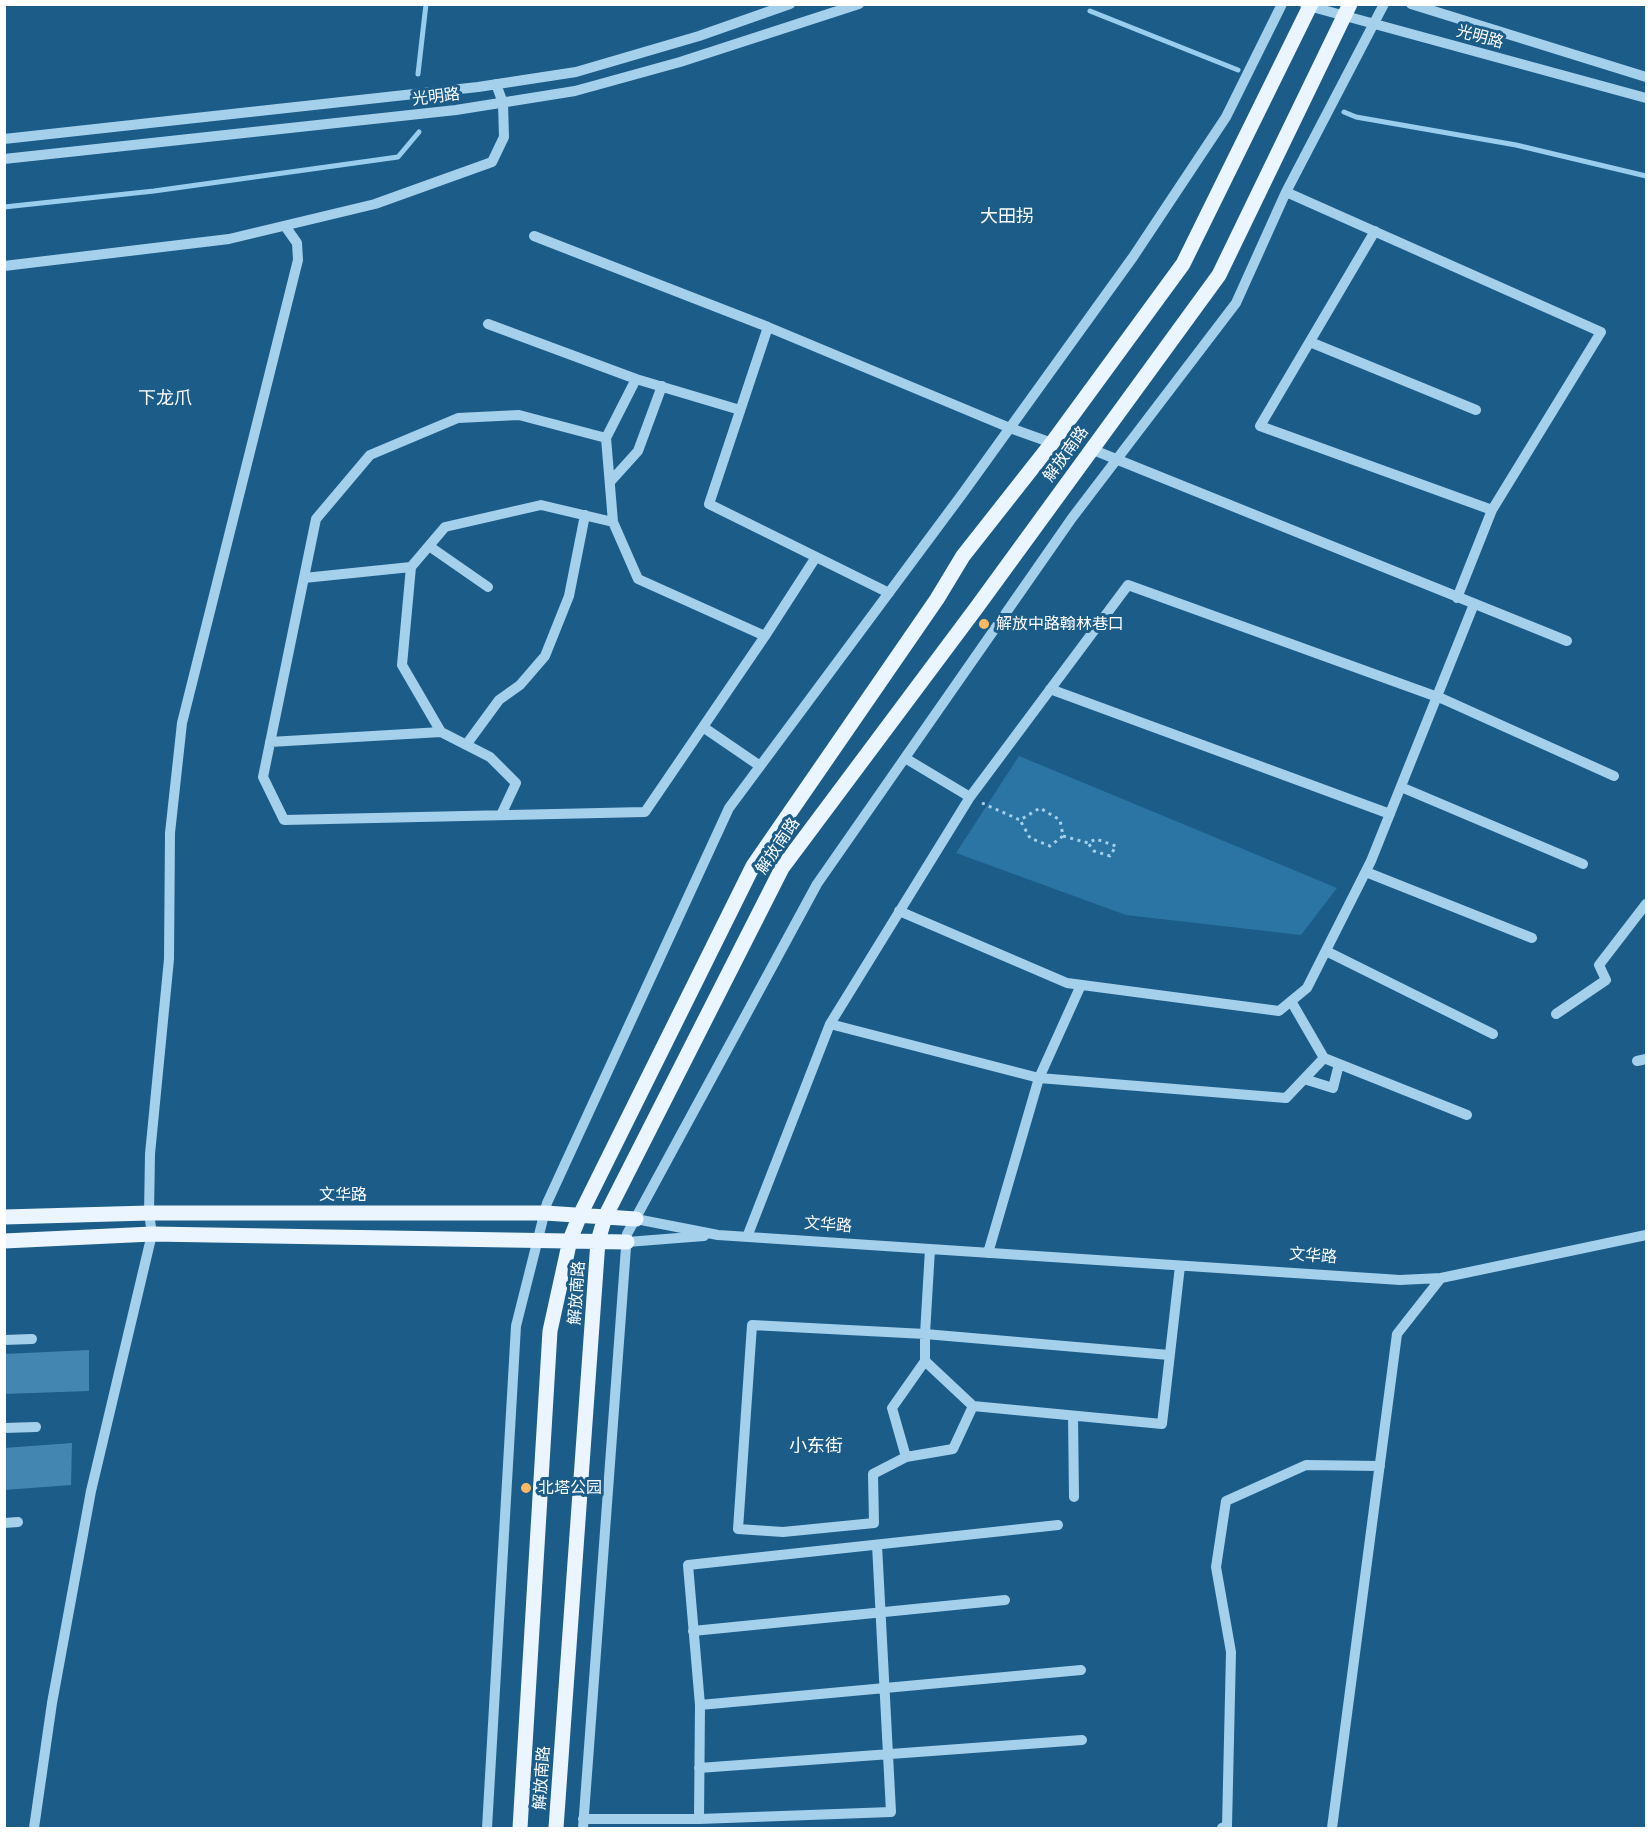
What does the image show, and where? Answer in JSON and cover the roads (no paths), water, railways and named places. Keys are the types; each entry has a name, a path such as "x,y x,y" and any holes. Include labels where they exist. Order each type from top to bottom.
{"main road":[{"name":"解放南路","path":"520,1828 550,1331 570,1240 580,1215 753,866 937,599 963,556 1052,443 1183,264 1309,5"},
{"name":"解放南路","path":"556,1828 598,1241 605,1217 782,868 977,607 1219,275 1347,10"},
{"name":"文华路","path":"4,1217 149,1213 544,1213 636,1218"},
{"path":"4,1241 152,1234 627,1242"}],"street":[{"name":"光明路","path":"4,139 496,84 576,72 699,36 790,4"},
{"name":"光明路","path":"4,159 456,110 575,91 680,62 860,4"},
{"path":"487,1828 516,1326 544,1213 552,1192 729,808 1010,428 1133,257 1226,117 1282,4"},
{"path":"877,1545 891,1812 583,1824 627,1234 817,884 1072,518 1236,303 1286,192 1384,4"},
{"name":"光明路","path":"1411,4 1647,77"},
{"name":"光明路","path":"1309,5 1347,10 1374,23 1647,98"},
{"path":"4,266 229,239 375,204 492,162 504,137 502,103 496,84"},
{"path":"1286,192 1601,332 1492,510 1457,598"},
{"path":"34,1828 52,1703 91,1491 152,1234 149,1213 150,1154 168,959 170,833 182,723 298,260 297,243 285,226"},
{"path":"1375,231 1260,426 1492,510"},
{"path":"534,236 768,327 1010,428 1052,443"},
{"path":"488,324 662,387 740,410"},
{"path":"768,327 709,504 889,593"},
{"path":"1310,342 1476,410"},
{"path":"636,378 606,438 613,522 638,579 765,636"},
{"path":"609,482 638,451 662,387"},
{"path":"606,438 519,415 458,418 370,455 316,519 263,777 284,820 645,812 816,557"},
{"path":"1091,449 1567,641"},
{"path":"441,732 402,665 411,567 445,527 541,505 613,522"},
{"path":"466,745 499,700 520,685 545,656 569,596 585,515"},
{"path":"429,546 488,587"},
{"path":"304,578 411,567"},
{"path":"747,1237 830,1024 969,797 1128,585 1437,697 1614,776"},
{"path":"899,911 1066,983 1279,1011 1307,988 1366,872 1474,604"},
{"path":"1050,689 1390,814"},
{"path":"703,727 760,766"},
{"path":"270,742 441,732 490,757 516,783 501,815"},
{"path":"905,758 969,797"},
{"path":"1401,787 1583,864"},
{"path":"1366,872 1532,938"},
{"path":"1556,1014 1606,980 1599,965 1647,904"},
{"path":"1326,951 1493,1034"},
{"path":"988,1253 1039,1078 1081,985"},
{"path":"1291,1001 1324,1058 1467,1115"},
{"path":"830,1024 1039,1078 1286,1098 1324,1058"},
{"path":"1304,1079 1334,1088 1340,1064"},
{"name":"文华路","path":"636,1218 718,1235 1400,1280 1442,1278 1647,1235"},
{"path":"627,1242 718,1235"},
{"path":"906,1457 892,1408 925,1361 930,1249"},
{"path":"925,1361 973,1406 1162,1425 1180,1266"},
{"path":"1332,1828 1397,1334 1442,1278"},
{"path":"973,1406 952,1449 906,1457 873,1474 874,1523 783,1532 738,1529 753,1325 925,1334 1169,1355"},
{"path":"4,1340 32,1339"},
{"path":"1073,1416 1074,1497"},
{"path":"4,1428 36,1427"},
{"path":"1222,1828 1227,1826 1231,1652 1216,1567 1226,1501 1306,1465 1380,1466"},
{"path":"4,1523 18,1522"},
{"path":"699,1819 700,1705 688,1565 1058,1525"},
{"path":"693,1631 1005,1600"},
{"path":"700,1705 1081,1670"},
{"path":"699,1768 1082,1740"}],"waterway":[{"path":"418,74 426,4"},
{"path":"1090,11 1238,70"},
{"path":"1344,112 1356,117 1516,145 1646,176"},
{"path":"4,207 154,191 398,157 419,132"}],"place":[{"name":"解放中路翰林巷口","path":"984,624"},
{"name":"北塔公园","path":"526,1488"}],"district":[{"name":"大田拐","path":"1007,217"},
{"name":"下龙爪","path":"165,399"},
{"name":"小东街","path":"816,1447"}]}
